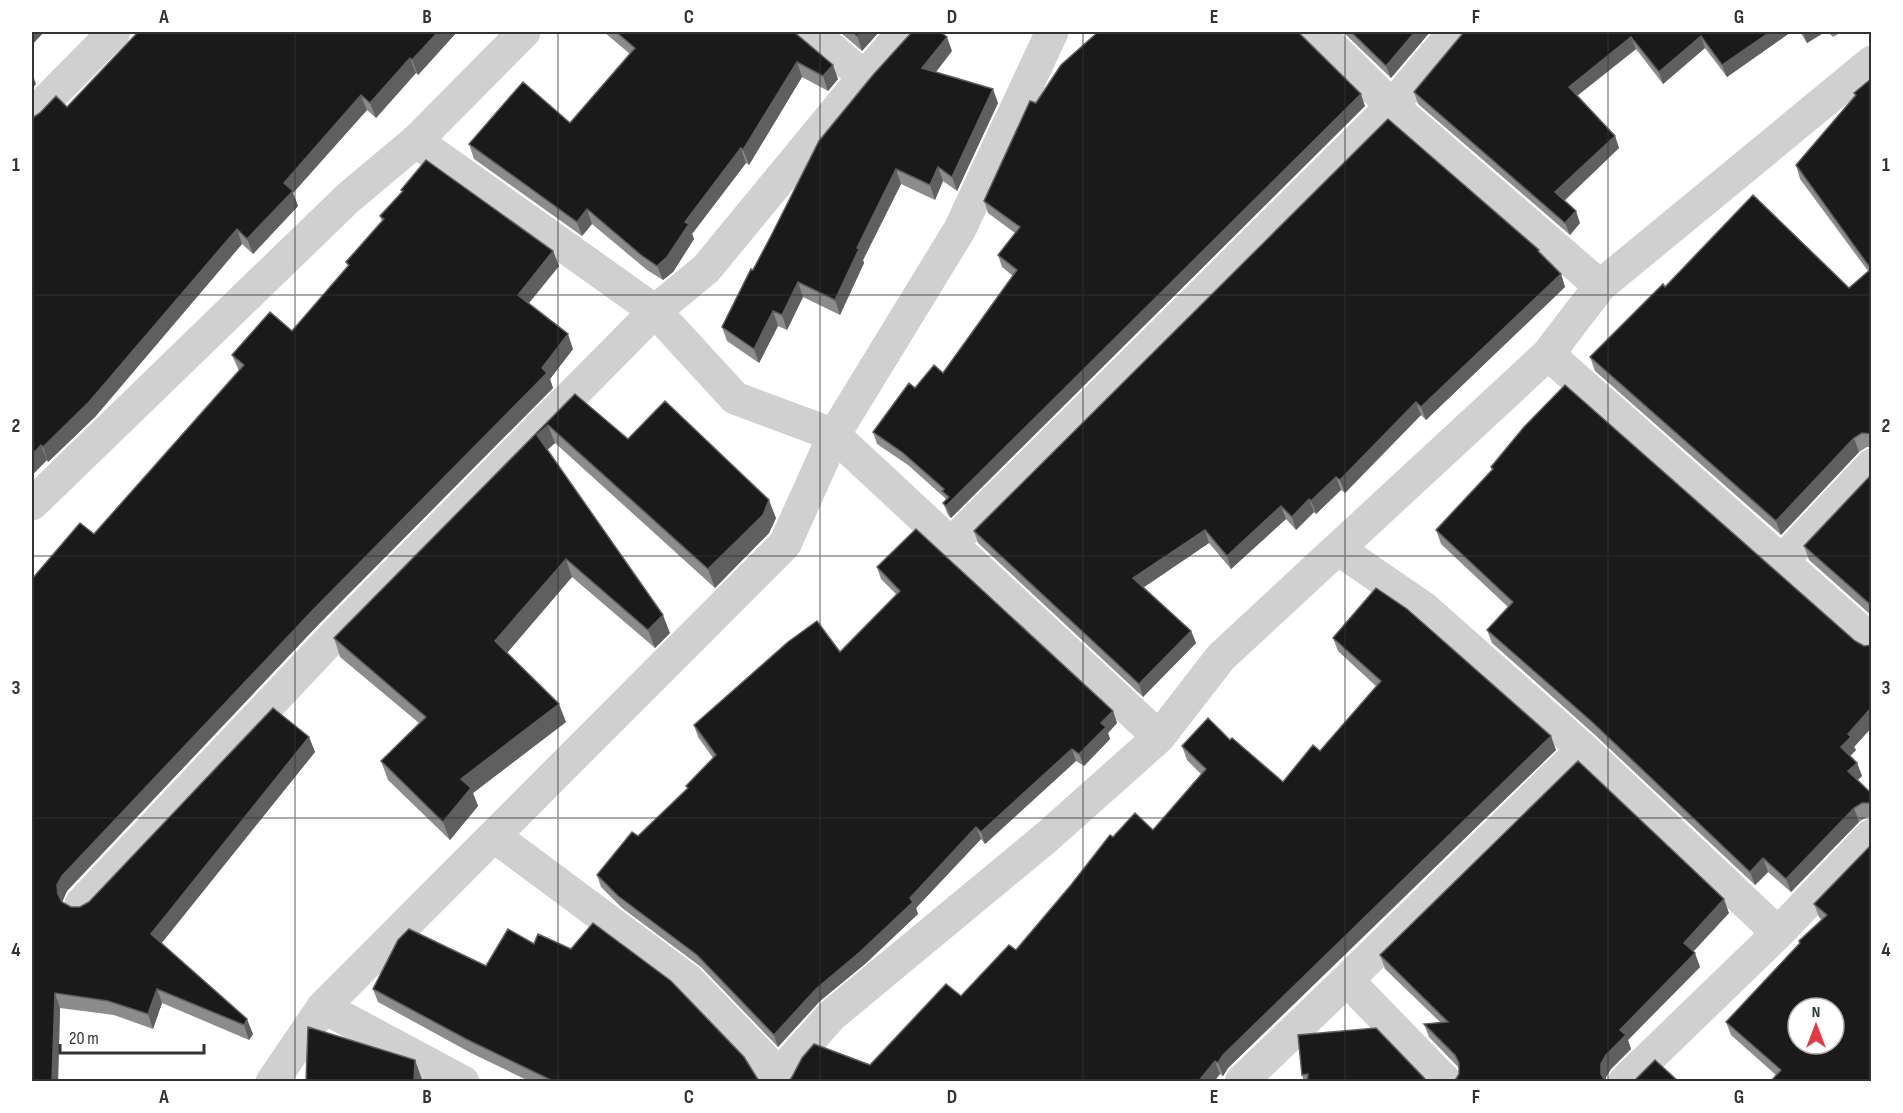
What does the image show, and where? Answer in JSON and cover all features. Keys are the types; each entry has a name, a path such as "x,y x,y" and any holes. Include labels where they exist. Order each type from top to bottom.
{"street":[{"path":"32,115 114,32"},
{"path":"32,504 348,198 416,141 524,32"},
{"path":"812,32 864,77"},
{"path":"81,904 332,638 655,311 706,269 864,77 904,32"},
{"path":"272,1082 323,1007 785,544 834,435 960,229 1052,32"},
{"path":"1317,32 1392,106 1600,286"},
{"path":"952,543 1392,106 1454,32"},
{"path":"494,836 688,980 764,1059 779,1082 791,1061 832,1015 1047,836 1159,737 1221,657 1548,354 1600,286 1872,62"},
{"path":"416,141 655,311 735,398 834,435 1159,737"},
{"path":"1548,354 1872,641"},
{"path":"1782,561 1872,465"},
{"path":"1338,549 1424,608 1583,749 1778,933"},
{"path":"1241,1082 1583,749"},
{"path":"1624,1082 1778,933 1872,835"},
{"path":"1347,980 1446,1082"},
{"path":"323,1007 463,1082"}],"building":[{"path":"138,32 438,32 412,60 410,58 370,103 361,95 284,183 293,191 247,239 237,229 89,402 32,455 32,118 56,96 67,107"},
{"path":"616,32 794,32 833,65 823,76 797,62 743,150 741,148 685,222 689,224 667,257 657,266 587,209 577,222 469,144 523,82 570,123 635,48"},
{"path":"912,32 940,32 947,37 922,68 993,89 952,177 938,167 930,185 896,169 857,248 859,249 835,300 798,282 782,315 773,311 754,349 722,327 819,141"},
{"path":"1098,32 1298,32 1361,94 946,506 943,503 949,497 942,491 944,489 903,453 873,432 909,383 915,388 934,365 943,373 1017,270 998,255 1020,227 984,201 1030,101 1036,103 1061,65"},
{"path":"1351,32 1415,32 1386,66"},
{"path":"1464,32 1770,32 1722,65 1701,36 1659,72 1631,37 1569,87 1615,136 1555,192 1576,211 1565,223 1414,92"},
{"path":"1872,78 1872,434 1862,433 1854,438 1776,521 1590,357 1663,284 1665,287 1753,195 1849,288 1871,269 1796,165 1856,95 1854,93"},
{"path":"1388,119 1539,250 1561,274 1421,407 1416,402 1340,480 1336,477 1311,501 1309,499 1292,517 1281,506 1227,556 1205,530 1133,578 1191,631 1139,684 974,531"},
{"path":"426,160 553,251 518,295 568,334 542,368 547,373 313,610 62,876 57,885 62,902 71,907 80,907 89,902 273,708 309,737 151,934 247,1019 244,1025 157,989 148,1014 108,1001 55,993 52,1082 32,1082 32,579 80,523 94,534 244,365 232,355 270,312 292,331 349,265 346,262 384,219 380,216 403,191 401,190"},
{"path":"1565,385 1855,641 1864,646 1872,645 1872,707 1848,734 1851,737 1841,747 1857,763 1848,771 1872,794 1872,803 1862,803 1854,808 1786,879 1763,858 1750,872 1591,721 1487,630 1513,602 1436,530 1493,469 1491,467 1524,427"},
{"path":"575,394 628,439 665,401 769,500 763,515 708,569 548,425 537,435 663,615 648,630 566,559 495,641 559,704 461,779 471,788 443,822 381,761 426,717 334,638"},
{"path":"1872,474 1872,606 1804,546"},
{"path":"916,529 1113,711 1101,723 1106,727 1079,754 1072,749 981,832 976,827 910,898 913,902 860,952 816,989 774,1035 697,955 618,896 597,875 632,832 638,836 688,788 686,786 716,755 694,725 788,642 817,621 840,652 900,591 877,567"},
{"path":"1376,588 1407,609 1551,736 1223,1055 1218,1063 1215,1061 1198,1082 788,1082 802,1058 814,1044 870,1065 946,984 961,996 1009,945 1016,950 1110,835 1113,837 1135,813 1153,830 1206,769 1182,746 1208,718 1230,740 1232,738 1283,782 1313,745 1320,751 1381,681 1333,638"},
{"path":"1578,761 1724,899 1684,943 1695,953 1620,1030 1626,1035 1606,1055 1601,1064 1601,1074 1606,1082 1454,1082 1459,1074 1459,1063 1455,1055 1424,1024 1448,1022 1380,955"},
{"path":"1872,844 1872,1082 1770,1082 1781,1070 1726,1022 1800,943 1799,941 1827,915 1814,904"},
{"path":"593,923 671,981 744,1057 761,1082 555,1082 466,1039 373,989 398,940 409,929 486,966 508,929 534,944 538,934 571,949"},
{"path":"308,1027 415,1060 414,1082 306,1082"},
{"path":"1376,1028 1428,1082 1307,1082 1308,1074 1302,1075 1298,1035"},
{"path":"1655,1060 1679,1082 1633,1082"}]}
